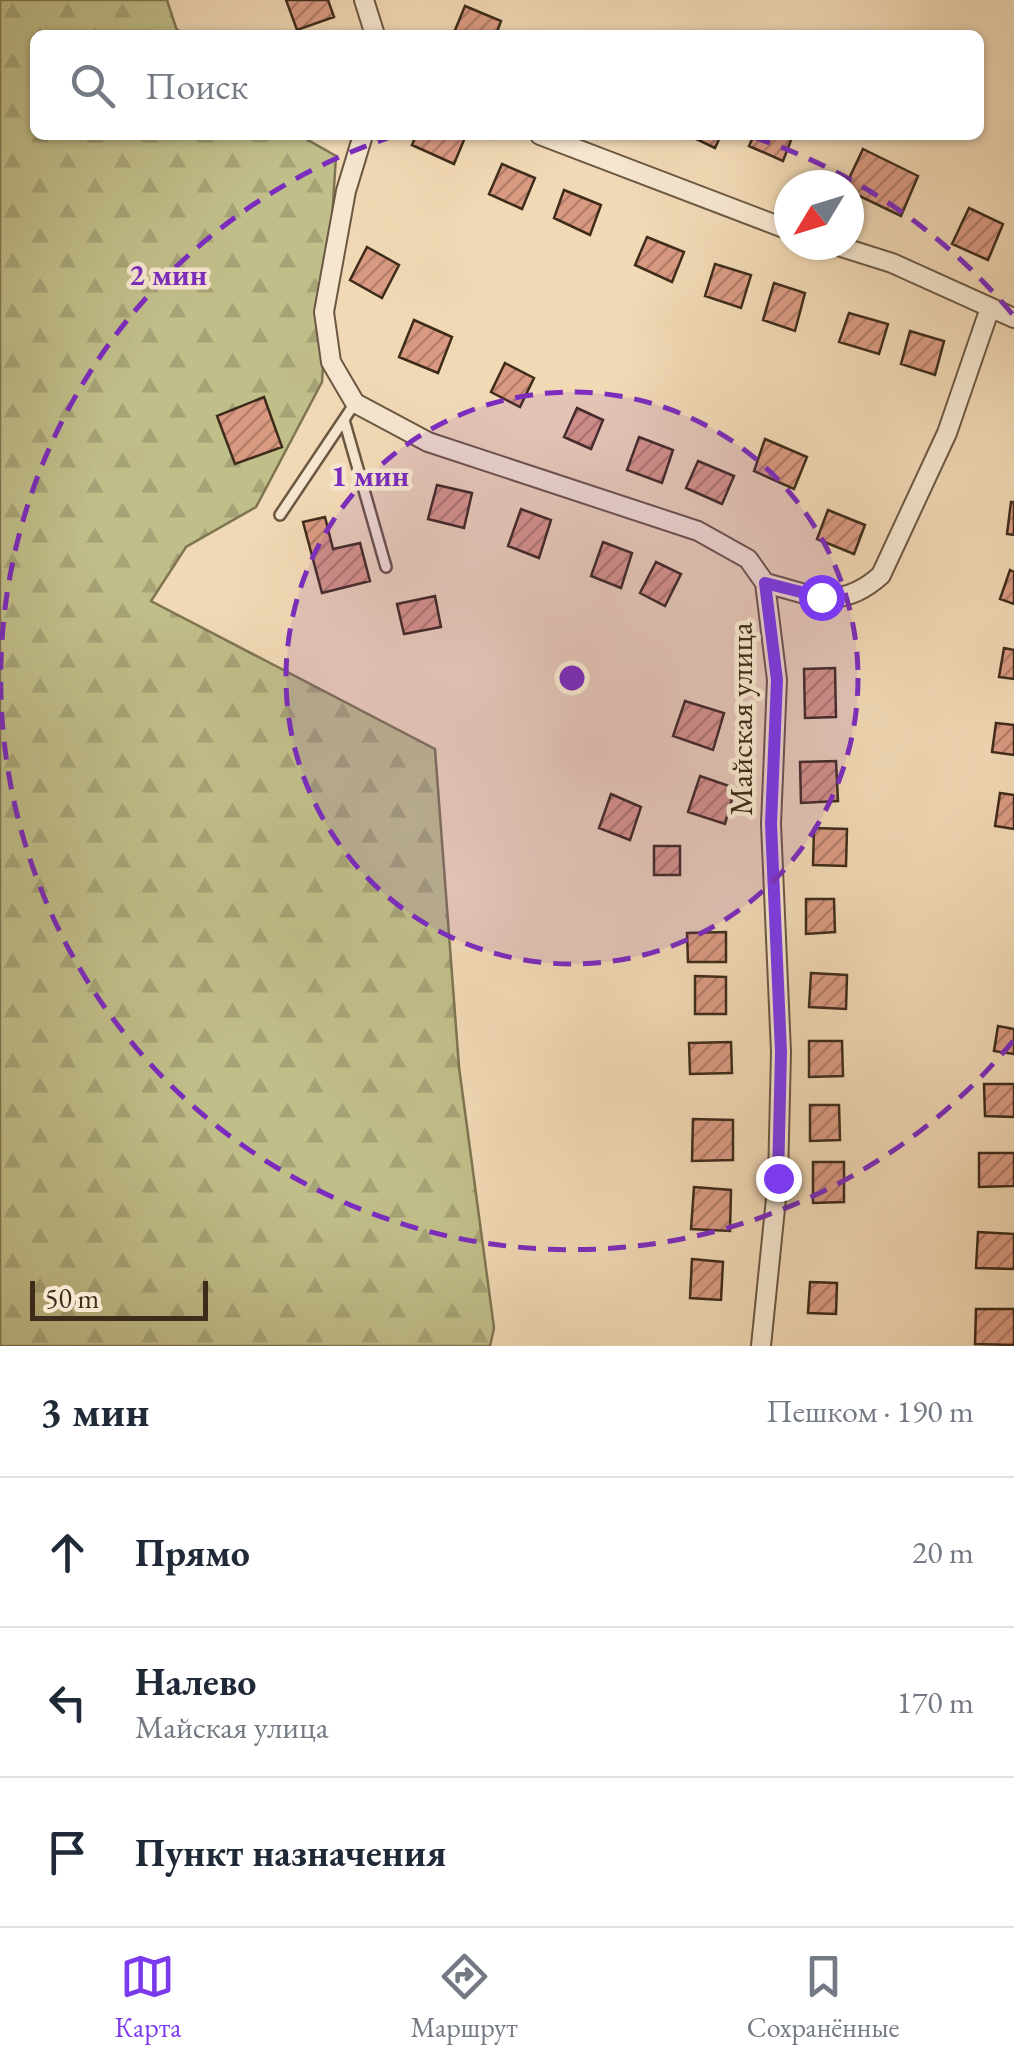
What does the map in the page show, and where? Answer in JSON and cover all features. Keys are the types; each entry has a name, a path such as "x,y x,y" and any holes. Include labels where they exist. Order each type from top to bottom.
{"street":[{"path":"364,0 373,30"},
{"path":"350,411 331,362 324,312 346,191 361,140"},
{"path":"553,140 774,224"},
{"path":"864,254 892,262 1014,318"},
{"path":"765,583 840,598 863,591 881,574 947,433 990,308"},
{"name":"Майская улица","path":"350,411 428,442 698,531 748,559 765,583 777,680 771,824 781,1052 778,1178 761,1346"}],"lane":[{"path":"280,514 350,411"},
{"path":"350,411 386,566"}],"green space":[{"path":"0,0 167,0 178,30 30,30 30,140 308,140 336,156 322,382 256,507 186,547 151,601 435,749 459,1067 494,1328 490,1346 0,1346"}],"building":[{"path":"286,0 328,0 334,17 297,30"},
{"path":"465,6 501,21 498,30 455,30"},
{"path":"414,140 464,140 454,164 412,145"},
{"path":"698,140 719,140 715,148"},
{"path":"752,140 791,140 783,161 749,146"},
{"path":"863,149 918,176 901,216 864,198 864,170 853,170"},
{"path":"502,164 535,178 522,209 489,194"},
{"path":"564,190 601,205 590,235 554,218"},
{"path":"969,208 1003,224 988,260 952,244"},
{"path":"647,237 684,252 672,282 635,265"},
{"path":"367,247 399,265 382,298 350,280"},
{"path":"715,264 751,275 741,308 705,296"},
{"path":"774,283 805,293 795,331 763,320"},
{"path":"849,313 888,324 879,354 839,342"},
{"path":"414,320 452,337 438,373 399,357"},
{"path":"910,331 944,341 935,375 901,364"},
{"path":"505,363 534,378 520,407 491,392"},
{"path":"264,397 282,447 235,464 217,416"},
{"path":"577,408 603,420 591,449 564,437"},
{"path":"639,437 673,450 662,483 627,470"},
{"path":"765,439 807,457 794,489 754,471"},
{"path":"698,461 734,476 722,504 686,488"},
{"path":"437,485 472,493 464,528 428,519"},
{"path":"1014,502 1014,535 1007,534"},
{"path":"521,509 551,520 539,558 508,546"},
{"path":"828,510 865,525 854,554 817,539"},
{"path":"325,517 333,549 360,543 370,581 322,593 303,522"},
{"path":"603,542 632,553 621,588 591,576"},
{"path":"656,562 681,574 665,606 640,593"},
{"path":"1010,570 1014,572 1014,604 1000,599"},
{"path":"435,596 441,627 404,634 397,604"},
{"path":"1004,648 1014,650 1014,679 999,677"},
{"path":"835,668 836,717 805,718 804,669"},
{"path":"685,701 724,713 713,750 673,736"},
{"path":"996,723 1014,725 1014,755 992,752"},
{"path":"836,761 838,801 801,803 800,762"},
{"path":"700,776 735,788 725,824 688,812"},
{"path":"1000,793 1014,795 1014,829 995,826"},
{"path":"611,794 641,807 630,840 599,828"},
{"path":"814,828 847,829 846,866 813,865"},
{"path":"654,846 680,846 680,875 654,875"},
{"path":"806,899 834,899 835,932 806,934"},
{"path":"726,932 726,962 688,962 687,933"},
{"path":"811,973 847,975 846,1009 809,1007"},
{"path":"695,976 726,977 726,1014 695,1014"},
{"path":"998,1026 1014,1029 1014,1054 994,1051"},
{"path":"809,1041 842,1041 843,1076 809,1077"},
{"path":"731,1042 732,1073 690,1074 689,1043"},
{"path":"984,1084 1014,1084 1014,1117 985,1116"},
{"path":"810,1105 839,1105 840,1140 810,1141"},
{"path":"693,1119 733,1120 733,1160 692,1161"},
{"path":"979,1153 1014,1153 1014,1186 979,1187"},
{"path":"813,1162 844,1162 844,1202 813,1203"},
{"path":"694,1187 731,1190 730,1231 691,1229"},
{"path":"978,1232 1014,1234 1014,1269 976,1268"},
{"path":"692,1259 723,1262 721,1300 690,1298"},
{"path":"810,1282 837,1283 836,1314 808,1313"},
{"path":"976,1309 1014,1309 1014,1345 975,1344"}],"route":[{"path":"778,1178 781,1052 771,824 777,680 765,583 821,597"}]}
